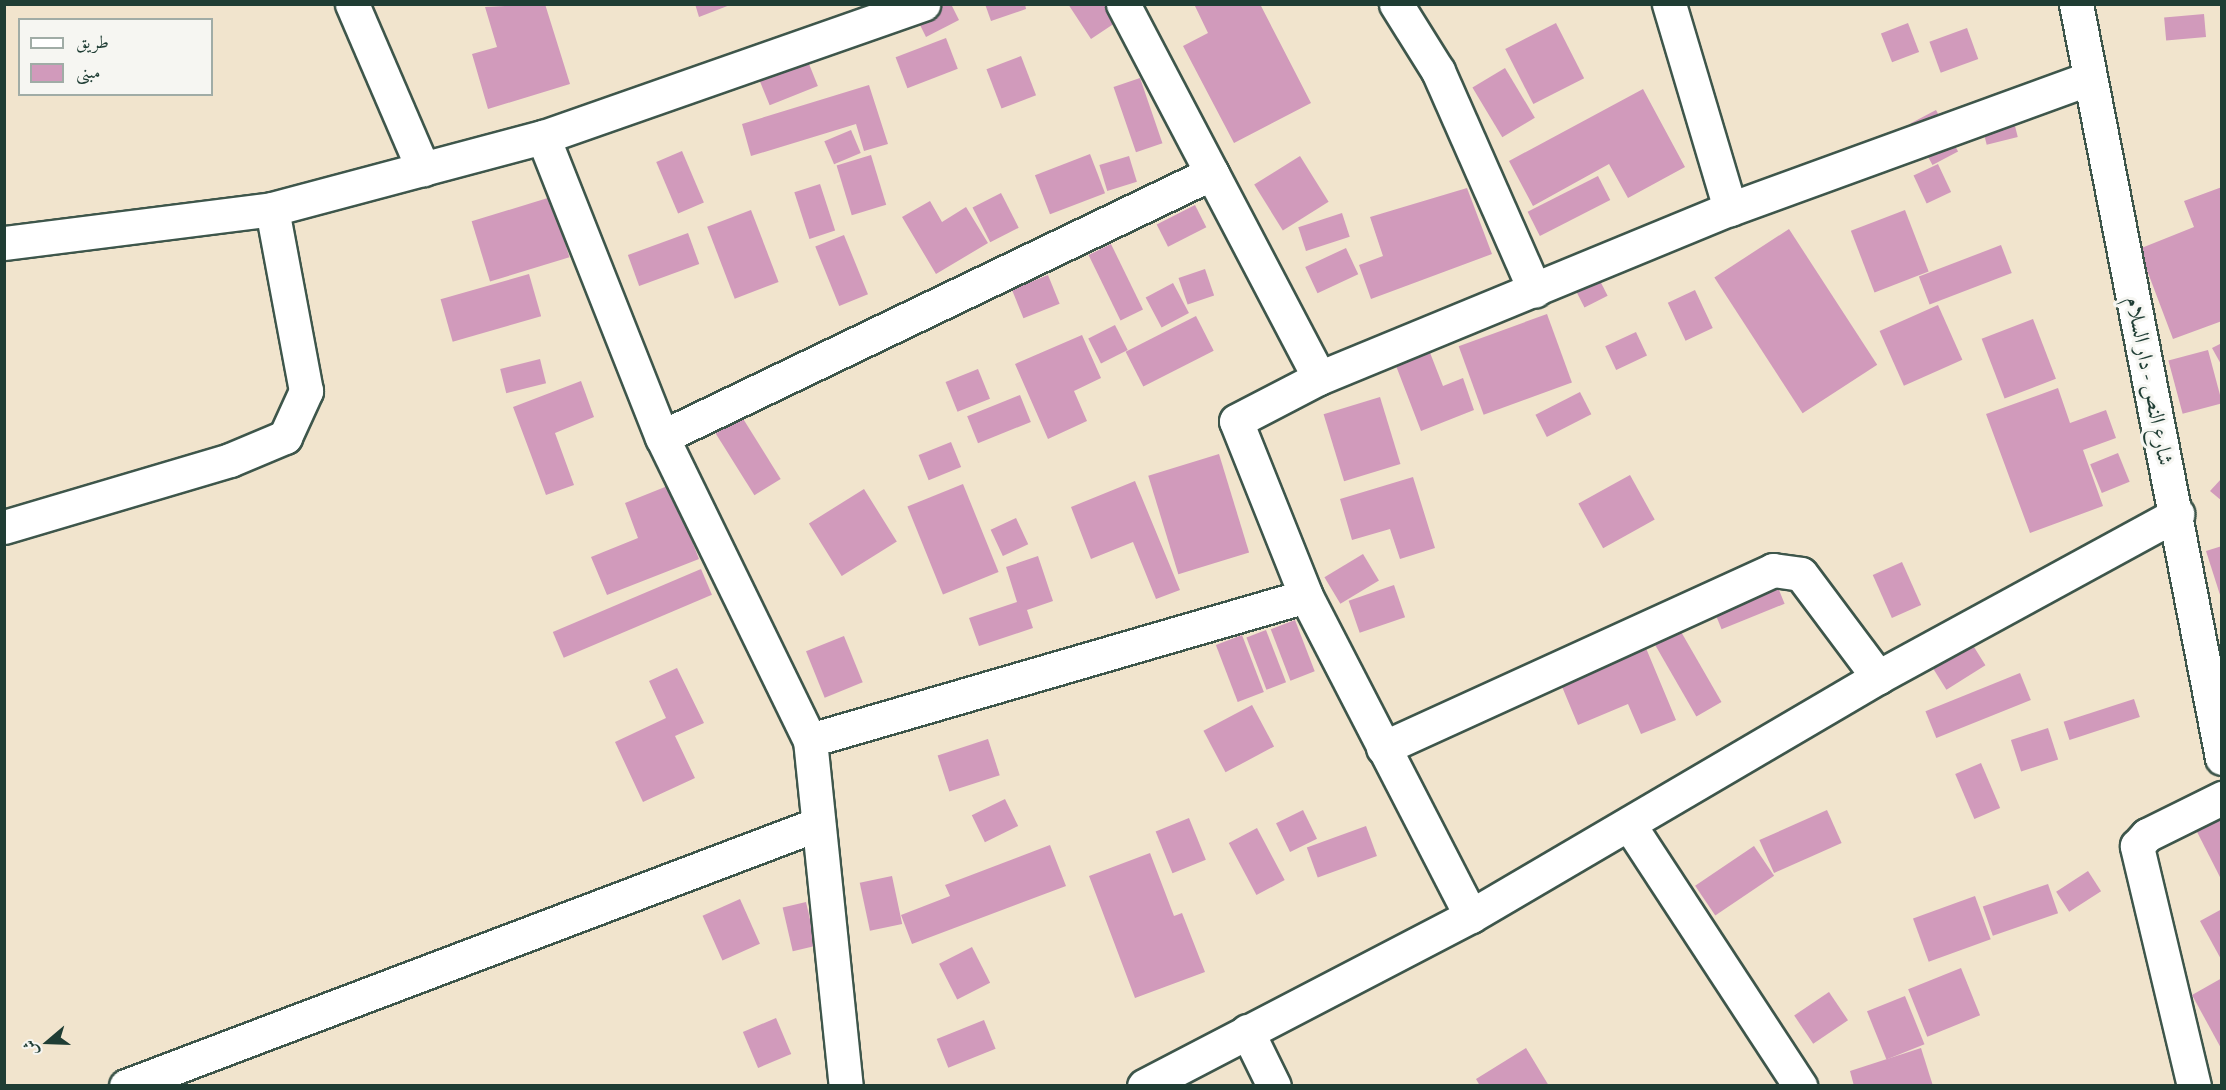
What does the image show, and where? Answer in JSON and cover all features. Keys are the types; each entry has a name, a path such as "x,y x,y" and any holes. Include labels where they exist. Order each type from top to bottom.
{"street":[{"path":"352,4 423,169"},
{"path":"4,243 272,209 543,136 923,4"},
{"path":"1124,4 1319,378"},
{"path":"1396,4 1438,71 1535,291"},
{"path":"1669,4 1730,210"},
{"name":"شارع النص - دار السلام","path":"2076,4 2177,514 2222,758"},
{"path":"1471,916 1306,596 1236,421 1319,378 1730,210 2089,78"},
{"path":"543,136 662,437 810,740 846,1086"},
{"path":"662,437 1212,173"},
{"path":"4,527 230,460 285,437 306,391 272,209"},
{"path":"1144,1086 1471,916 1630,826 1878,677 2177,514"},
{"path":"1383,748 1773,570 1801,574 1878,677"},
{"path":"810,740 1306,596"},
{"path":"2194,1086 2137,846 2147,835 2222,798"},
{"path":"126,1086 818,824"},
{"path":"1630,826 1800,1086"},
{"path":"1247,1031 1274,1086"}],"building":[{"path":"545,4 570,84 488,109 472,54 497,47 485,7"},
{"path":"695,4 729,4 730,5 699,17"},
{"path":"951,4 959,20 926,37 910,5"},
{"path":"985,4 1025,4 1026,9 991,21"},
{"path":"1068,4 1106,4 1118,21 1091,39"},
{"path":"1194,4 1260,4 1311,103 1234,143 1183,46 1208,33"},
{"path":"2204,14 2206,37 2166,40 2164,17"},
{"path":"1556,23 1584,78 1533,104 1505,49"},
{"path":"1908,23 1919,52 1892,62 1881,33"},
{"path":"1967,28 1978,59 1941,73 1929,42"},
{"path":"946,38 958,69 907,88 896,57"},
{"path":"1021,56 1036,95 1002,108 986,69"},
{"path":"807,59 818,86 770,105 759,78"},
{"path":"1505,68 1535,118 1502,137 1472,88"},
{"path":"1140,78 1162,143 1136,152 1114,87"},
{"path":"869,85 888,144 864,151 856,124 751,156 742,124"},
{"path":"1643,89 1685,167 1628,198 1609,164 1533,206 1509,161"},
{"path":"2010,106 2018,137 1987,145 1979,114"},
{"path":"1936,110 1958,151 1932,165 1910,124"},
{"path":"851,130 861,153 834,164 824,141"},
{"path":"682,151 704,203 678,213 656,162"},
{"path":"1090,154 1105,193 1050,214 1035,175"},
{"path":"871,155 886,205 852,215 837,166"},
{"path":"1129,156 1137,182 1107,191 1099,165"},
{"path":"1300,156 1329,202 1283,230 1254,185"},
{"path":"1938,164 1951,192 1927,204 1914,175"},
{"path":"1598,176 1610,200 1540,236 1528,212"},
{"path":"820,184 835,231 809,239 794,192"},
{"path":"2222,187 2222,321 2173,339 2139,249 2194,227 2184,201"},
{"path":"1467,188 1492,254 1371,299 1359,265 1383,256 1370,217"},
{"path":"1001,193 1019,228 990,242 972,208"},
{"path":"551,197 569,257 490,282 472,221"},
{"path":"930,201 942,222 966,207 988,243 936,274 902,217"},
{"path":"1195,205 1206,227 1168,247 1157,225"},
{"path":"751,210 779,282 735,299 707,227"},
{"path":"1905,210 1929,272 1875,292 1851,231"},
{"path":"1342,213 1350,237 1306,251 1298,227"},
{"path":"1789,229 1877,365 1803,413 1714,277"},
{"path":"688,233 699,264 639,286 628,255"},
{"path":"844,235 868,294 839,306 815,247"},
{"path":"1111,244 1143,310 1121,321 1089,255"},
{"path":"2001,245 2012,273 1930,305 1919,277"},
{"path":"1346,248 1358,274 1317,293 1305,267"},
{"path":"1205,269 1214,295 1188,305 1179,278"},
{"path":"1594,269 1608,296 1584,308 1571,281"},
{"path":"529,274 541,316 453,342 441,299"},
{"path":"1048,275 1060,304 1023,318 1012,290"},
{"path":"1173,283 1189,313 1162,328 1146,298"},
{"path":"1695,290 1713,328 1686,341 1668,303"},
{"path":"1938,305 1962,360 1904,386 1880,331"},
{"path":"1547,314 1572,383 1484,415 1459,346"},
{"path":"1196,316 1214,351 1143,387 1126,352"},
{"path":"2033,319 2056,379 2005,398 1982,339"},
{"path":"1115,325 1128,350 1101,364 1088,339"},
{"path":"1636,332 1647,356 1616,370 1605,346"},
{"path":"1082,335 1101,378 1074,391 1087,421 1048,439 1015,364"},
{"path":"2222,343 2222,366 2212,348"},
{"path":"1427,345 1443,386 1463,378 1474,410 1421,431 1393,358"},
{"path":"2208,350 2222,403 2183,414 2168,361"},
{"path":"540,359 546,383 506,393 500,369"},
{"path":"978,369 990,399 958,412 946,382"},
{"path":"581,381 594,417 555,433 574,485 546,495 513,407"},
{"path":"2058,388 2070,423 2106,410 2116,438 2083,450 2103,506 2030,533 1986,414"},
{"path":"1580,392 1591,414 1547,437 1535,415"},
{"path":"1020,395 1031,422 978,443 967,416"},
{"path":"1380,397 1400,464 1344,481 1324,414"},
{"path":"742,417 781,479 754,495 716,433"},
{"path":"951,442 961,467 929,480 919,455"},
{"path":"2118,453 2130,482 2102,493 2090,464"},
{"path":"1219,454 1249,552 1178,574 1148,476"},
{"path":"1630,475 1655,520 1603,548 1578,504"},
{"path":"1413,477 1435,548 1400,559 1390,529 1352,540 1340,499"},
{"path":"2222,478 2222,501 2210,491"},
{"path":"1135,481 1180,590 1156,599 1133,542 1091,559 1071,507"},
{"path":"963,484 999,572 943,595 907,506"},
{"path":"670,485 699,559 607,595 591,557 638,538 625,503"},
{"path":"864,489 897,542 842,576 809,523"},
{"path":"1016,518 1028,544 1003,556 991,530"},
{"path":"2222,546 2222,598 2221,598 2206,551"},
{"path":"1363,554 1379,581 1340,604 1324,577"},
{"path":"1038,556 1053,601 1027,610 1033,628 979,646 969,618 1017,602 1006,567"},
{"path":"1902,562 1921,605 1892,618 1873,575"},
{"path":"701,569 712,595 564,658 553,632"},
{"path":"1773,575 1785,604 1722,629 1710,600"},
{"path":"1394,585 1405,617 1360,633 1349,601"},
{"path":"1295,620 1315,671 1290,681 1271,629"},
{"path":"1266,630 1286,682 1266,690 1246,638"},
{"path":"1680,630 1722,702 1696,716 1655,644"},
{"path":"1242,635 1264,692 1238,702 1216,645"},
{"path":"844,636 863,682 825,698 806,651"},
{"path":"1969,639 1985,665 1946,690 1930,663"},
{"path":"1643,641 1676,720 1641,734 1628,704 1578,725 1558,677"},
{"path":"677,668 704,723 675,736 695,778 643,802 615,742 666,718 649,681"},
{"path":"2020,673 2031,700 1936,738 1925,711"},
{"path":"2134,699 2140,717 2069,740 2064,722"},
{"path":"1252,705 1274,746 1226,772 1203,731"},
{"path":"2048,728 2058,759 2021,771 2011,740"},
{"path":"988,739 1000,775 949,792 938,755"},
{"path":"1981,763 2000,808 1974,819 1955,774"},
{"path":"1005,799 1018,826 985,842 972,815"},
{"path":"2222,808 2222,881 2192,822"},
{"path":"1303,810 1317,839 1290,852 1276,823"},
{"path":"1827,810 1842,843 1774,873 1759,840"},
{"path":"1189,818 1206,860 1172,873 1156,831"},
{"path":"1366,826 1377,856 1318,878 1307,848"},
{"path":"1257,828 1285,880 1256,895 1229,843"},
{"path":"1050,845 1066,886 912,944 901,915 950,896 945,885"},
{"path":"1754,846 1774,876 1715,916 1695,886"},
{"path":"1150,853 1174,916 1182,913 1205,972 1135,998 1089,876"},
{"path":"2088,871 2101,891 2069,912 2056,892"},
{"path":"892,876 902,924 870,931 860,883"},
{"path":"2048,884 2058,913 1993,936 1983,906"},
{"path":"1975,896 1991,939 1929,962 1913,919"},
{"path":"740,899 760,944 722,960 703,916"},
{"path":"806,902 816,946 793,951 783,907"},
{"path":"2222,909 2222,961 2200,921"},
{"path":"972,947 990,983 957,999 939,964"},
{"path":"1961,968 1980,1015 1927,1037 1908,989"},
{"path":"2222,978 2222,1050 2192,995"},
{"path":"1829,992 1848,1020 1813,1044 1794,1015"},
{"path":"1905,996 1924,1044 1886,1060 1867,1011"},
{"path":"776,1018 791,1054 758,1068 743,1032"},
{"path":"984,1020 996,1049 948,1068 937,1039"},
{"path":"1526,1048 1549,1086 1480,1086 1476,1079"},
{"path":"1921,1048 1933,1086 1854,1086 1850,1071"}]}
